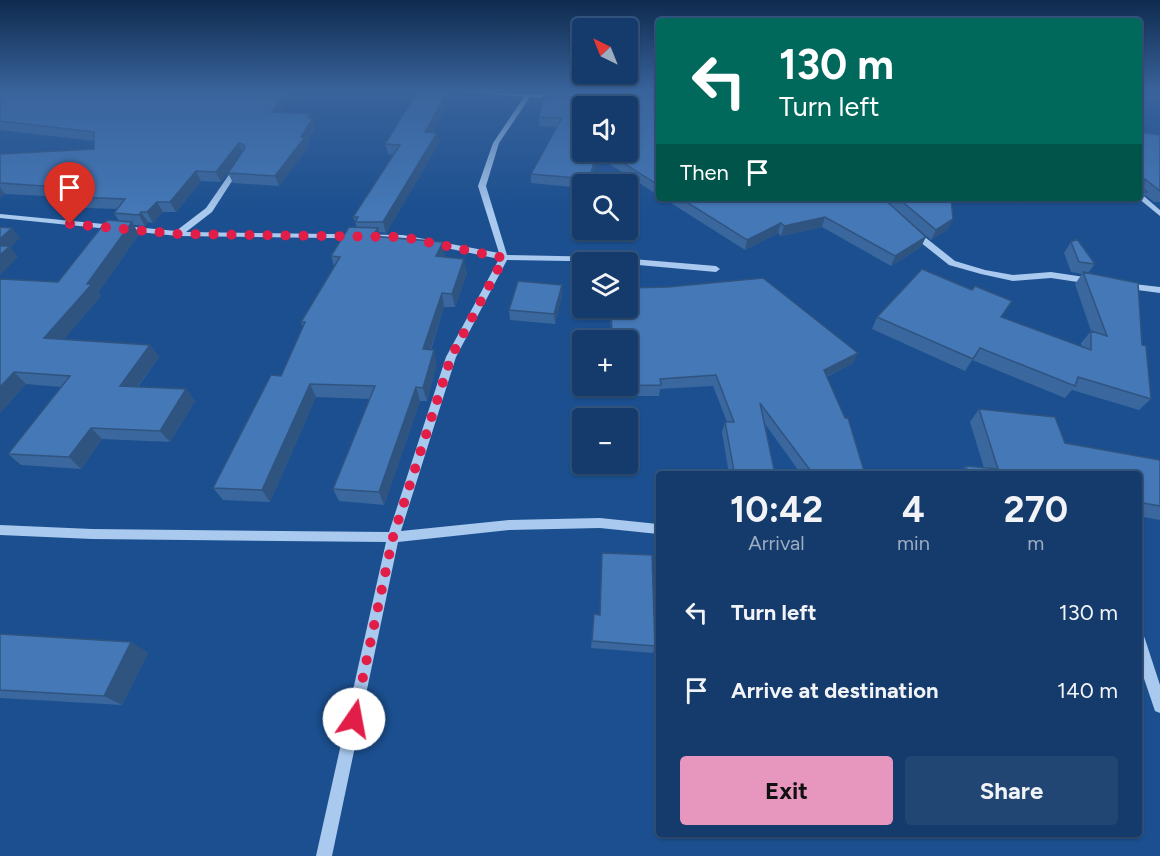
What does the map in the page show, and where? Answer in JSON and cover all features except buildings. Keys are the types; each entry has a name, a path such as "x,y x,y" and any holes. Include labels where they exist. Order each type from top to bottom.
{"street":[{"path":"324,856 393,537 451,357 504,258 482,186 496,143 503,132"},
{"path":"178,234 209,210 244,157"},
{"path":"1142,197 1160,214"},
{"path":"0,216 178,234 403,237 504,258 609,260 716,269"},
{"path":"906,225 952,263 1013,278 1051,275 1102,283"},
{"path":"1112,284 1160,290"},
{"path":"0,530 92,534 393,537 508,525 600,523 656,529"},
{"path":"1142,651 1160,706"}],"route":[{"path":"70,224 178,234 403,237 436,242 504,258 451,357 393,537 354,719"}]}
